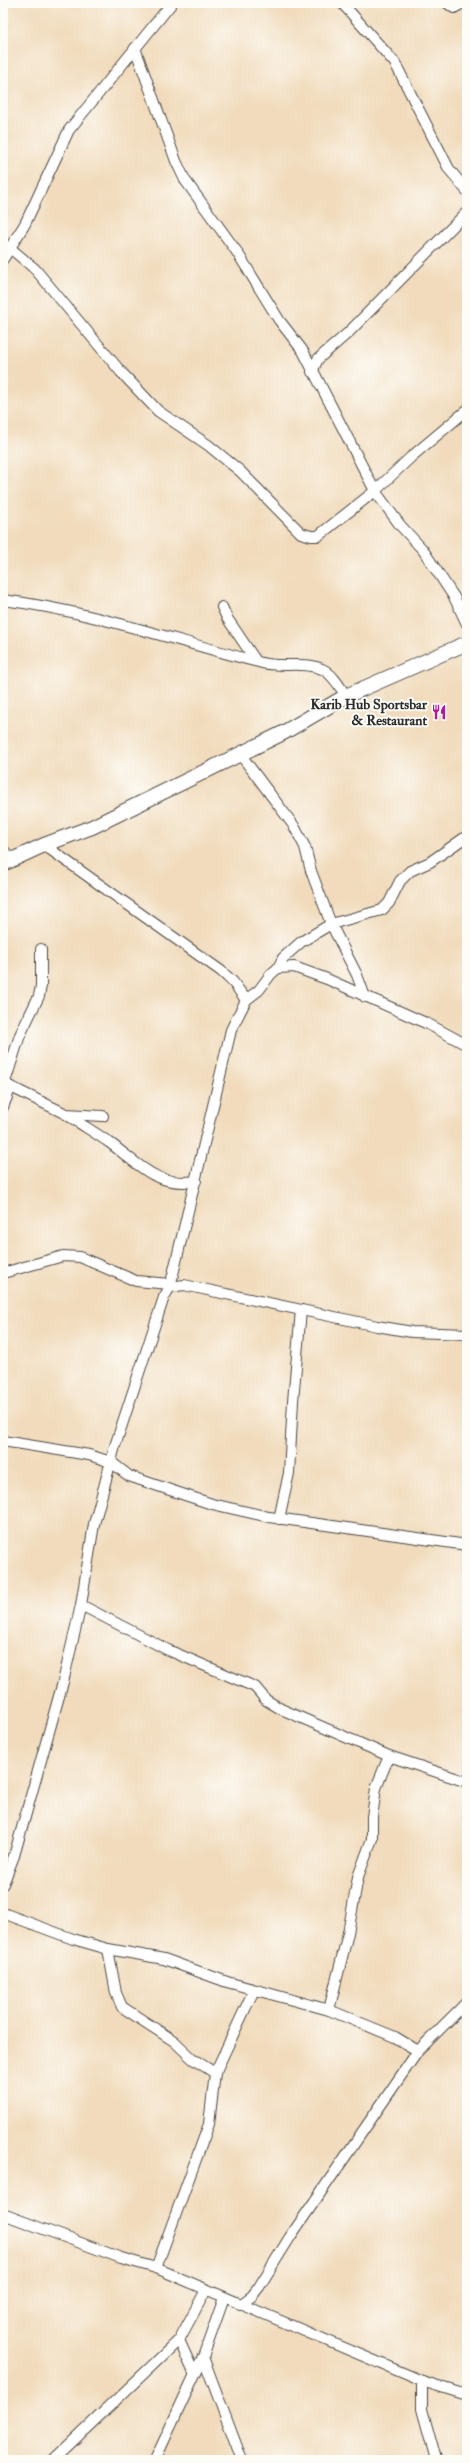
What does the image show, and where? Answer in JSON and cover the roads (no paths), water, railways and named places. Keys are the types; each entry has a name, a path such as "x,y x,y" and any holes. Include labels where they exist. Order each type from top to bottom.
{"main road":[{"path":"6,858 92,827 283,733 346,696 467,643"}],"street":[{"path":"172,3 70,130 25,224 6,251 35,269 121,372 158,411 208,445 240,471 301,533 311,536 318,536 375,491 411,457 467,410"},
{"path":"342,3 395,63 449,169 467,191"},
{"path":"447,3 454,8 463,3"},
{"path":"135,48 176,162 185,180 237,252 279,320 304,351 312,372 375,491 400,525 423,550 454,597 467,624"},
{"path":"312,372 318,360 349,332 467,212"},
{"path":"3,600 32,604 84,615 256,661 280,666 314,666 324,669 346,696"},
{"path":"222,606 227,618 256,661"},
{"path":"240,754 294,826 305,847 311,871 331,924 357,975 365,997"},
{"path":"3,1884 14,1856 63,1682 80,1605 90,1545 111,1462 164,1297 170,1286 231,1030 246,1000 259,990 271,974 278,968 283,958 301,942 331,924 382,910 390,903 400,881 410,871 430,862 467,836"},
{"path":"44,845 221,971 233,982 246,1000"},
{"path":"5,1082 20,1035 39,996 42,986 41,949"},
{"path":"278,968 294,967 328,979 365,997 428,1024 467,1045"},
{"path":"5,1082 66,1114 109,1142 145,1170 162,1179 179,1184 196,1181"},
{"path":"3,1107 10,1089 5,1082"},
{"path":"66,1114 103,1116"},
{"path":"3,1272 63,1256 80,1257 136,1281 170,1286 184,1285 412,1332 467,1334"},
{"path":"279,1519 290,1473 293,1401 301,1310"},
{"path":"3,1441 89,1455 111,1462 129,1476 170,1490 212,1504 279,1519 467,1544"},
{"path":"80,1605 168,1650 255,1687 266,1700 281,1709 389,1756 467,1782"},
{"path":"329,2010 348,1933 358,1877 372,1839 372,1818 376,1788 389,1756"},
{"path":"3,1912 73,1939 108,1949 164,1959 254,1990 329,2010 395,2037 418,2051"},
{"path":"108,1949 116,1993 122,2007 174,2041 193,2059 215,2073"},
{"path":"156,2268 209,2124 215,2073 254,1990"},
{"path":"240,2305 252,2296 259,2287 290,2237 418,2051 467,2002"},
{"path":"3,2214 121,2258 156,2268 422,2382 467,2395"},
{"path":"53,2460 179,2340 206,2290"},
{"path":"155,2460 203,2357 224,2298"},
{"path":"179,2340 194,2374"},
{"path":"203,2357 242,2460"},
{"path":"422,2382 422,2409 436,2460"}],"place":[{"name":"Karib Hub Sportsbar & Restaurant","path":"439,712"}]}
